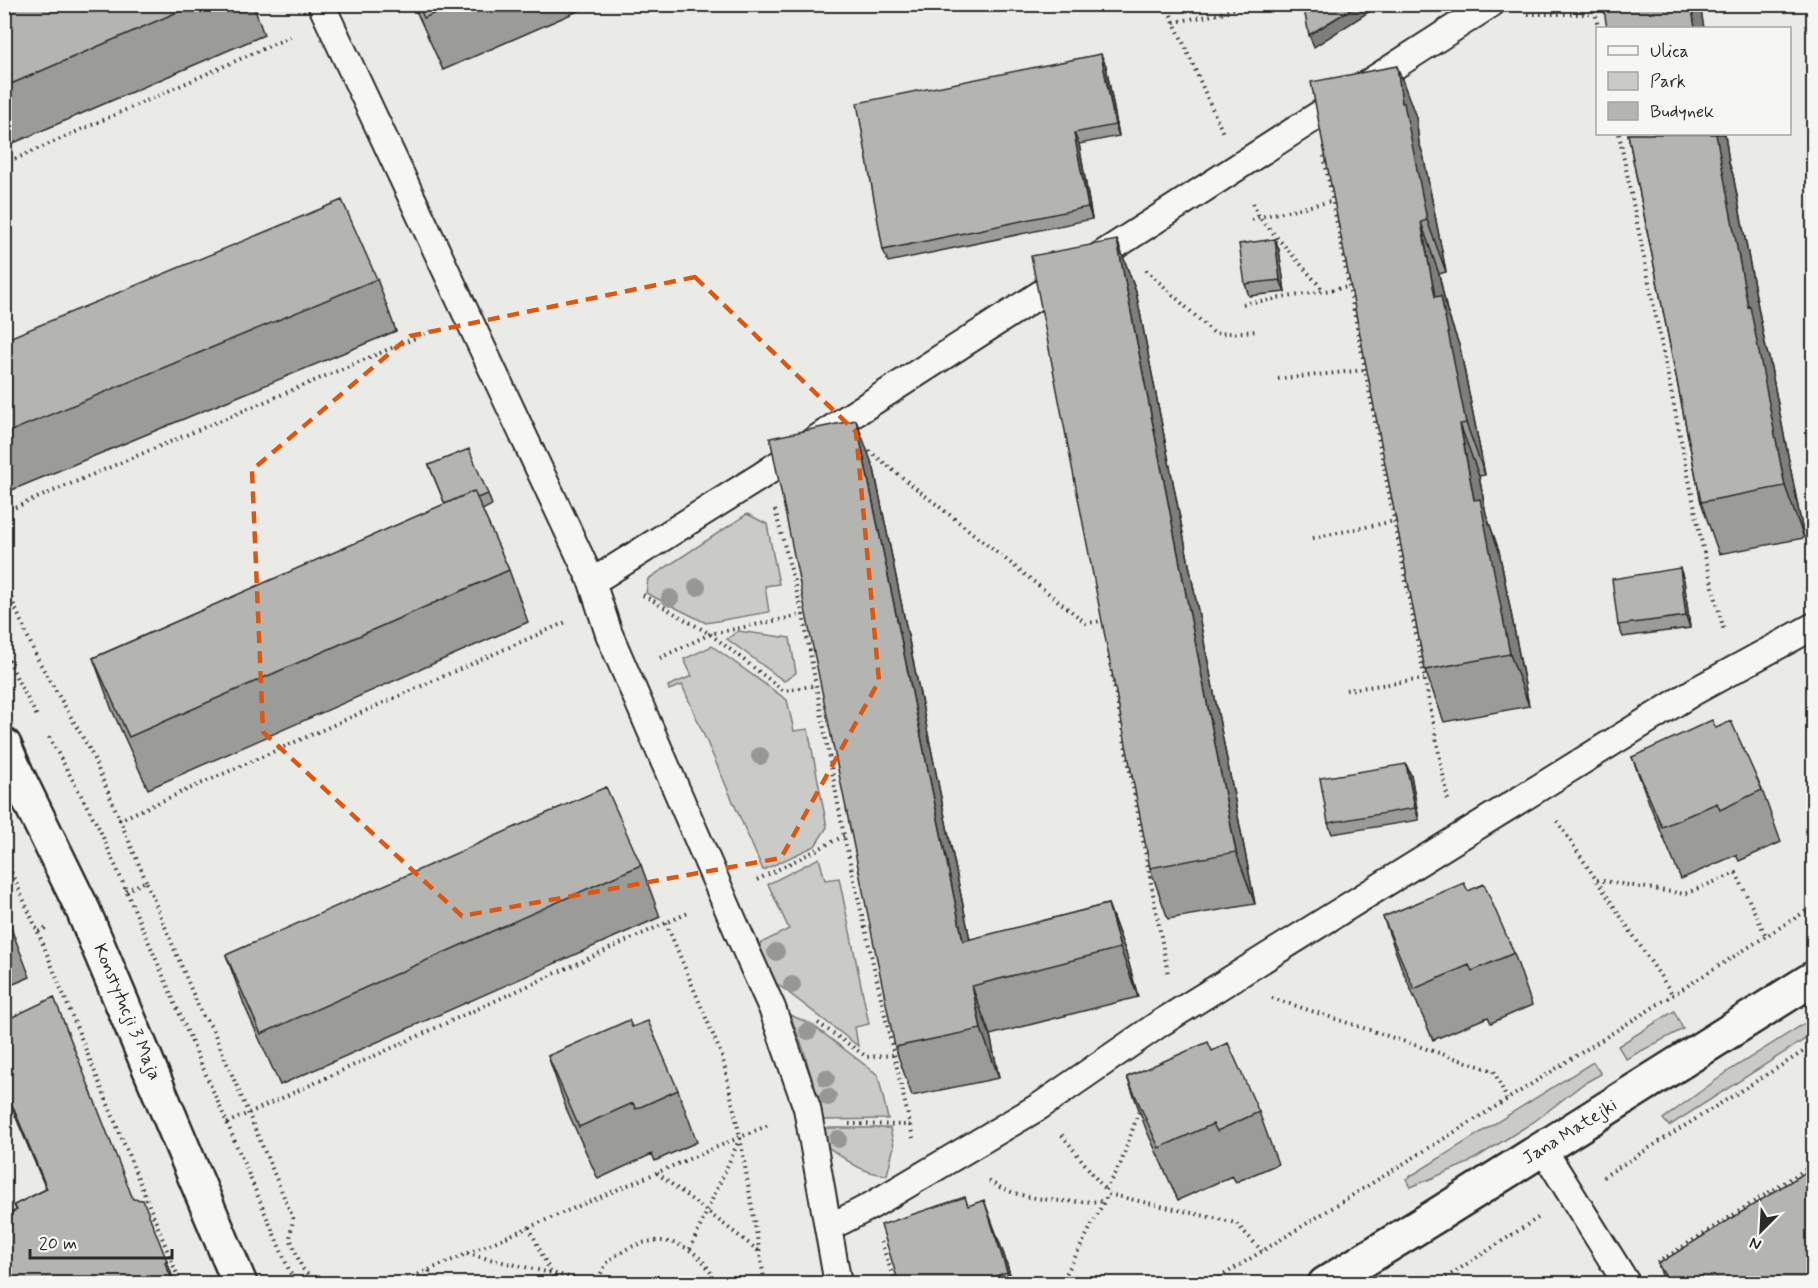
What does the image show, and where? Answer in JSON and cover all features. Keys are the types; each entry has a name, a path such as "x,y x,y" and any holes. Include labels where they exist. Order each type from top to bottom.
{"street":[{"name":"Konstytucji 3 Maja","path":"4,745 83,910 166,1103 240,1284"},
{"name":"Jana Matejki","path":"1325,1284 1814,978"}],"lane":[{"path":"592,582 761,476 1491,4"},
{"path":"325,12 592,582 599,608 772,1008 808,1116 838,1284"},
{"path":"828,1228 869,1207 1040,1106 1176,1014 1695,691 1814,626"},
{"path":"1543,1149 1626,1283"}],"path":[{"path":"1166,4 1259,217 1324,291"},
{"path":"1174,22 1219,14 1246,4"},
{"path":"1594,4 1598,27"},
{"path":"1516,14 1586,14 1612,6"},
{"path":"4,164 325,12"},
{"path":"1316,117 1444,783 1458,838"},
{"path":"1619,135 1702,544 1734,670"},
{"path":"1252,220 1333,201"},
{"path":"1634,207 1642,205"},
{"path":"1119,244 1215,334 1258,331"},
{"path":"1243,304 1349,287"},
{"path":"1654,306 1662,304"},
{"path":"4,512 467,316"},
{"path":"1278,379 1365,370"},
{"path":"1675,408 1682,407"},
{"path":"867,450 1086,623 1102,621 1100,610"},
{"path":"761,476 777,513 803,615 844,836 910,1125 913,1137 930,1170"},
{"path":"1695,506 1702,505"},
{"path":"1312,538 1394,521"},
{"path":"625,560 640,594 710,633 784,691 816,685"},
{"path":"4,582 37,658 90,750 146,881"},
{"path":"119,820 599,608"},
{"path":"627,674 710,633 803,615"},
{"path":"4,649 18,681 40,720"},
{"path":"1108,656 1176,1014"},
{"path":"1346,690 1424,679"},
{"path":"45,730 99,828 295,1284"},
{"path":"1536,790 1673,995"},
{"path":"227,1123 723,897 844,836"},
{"path":"1596,880 1684,894 1736,873 1766,936"},
{"path":"1209,1284 1814,906"},
{"path":"666,923 722,1056 740,1137 765,1284"},
{"path":"38,932 181,1284"},
{"path":"1225,983 1494,1071 1508,1099"},
{"path":"772,1008 791,1004 867,1057 894,1055"},
{"path":"1436,1284 1814,1045"},
{"path":"1061,1284 1121,1163 1141,1102"},
{"path":"1040,1106 1106,1192 1236,1223 1263,1251"},
{"path":"396,1284 740,1137 808,1116 910,1125"},
{"path":"690,1249 740,1137"},
{"path":"955,1155 996,1186 1035,1198 1074,1203 1104,1201"},
{"path":"1626,1283 1814,1164"},
{"path":"657,1172 760,1252"},
{"path":"529,1227 555,1284"},
{"path":"467,1253 596,1283 610,1259 634,1244 663,1240 690,1249 710,1269 716,1284"},
{"path":"426,1284 430,1269"}],"highlighted area":[{"path":"695,277 856,432 879,681 781,858 462,916 263,732 252,470 410,336"}],"green space":[{"path":"747,514 767,524 779,584 765,586 769,612 706,623 646,593 648,579"},
{"path":"738,631 790,638 796,673 784,681 727,639"},
{"path":"712,646 787,700 794,731 808,729 827,827 815,846 763,870 682,685 669,690 668,686 692,676 684,659"},
{"path":"819,858 825,880 839,878 869,1024 855,1027 858,1046 776,983 759,944 789,929 768,884"},
{"path":"1674,1011 1683,1029 1626,1059 1618,1046"},
{"path":"790,1015 811,1024 878,1075 888,1119 823,1120 804,1051"},
{"path":"1813,1018 1813,1034 1669,1126 1663,1119 1730,1070"},
{"path":"1593,1062 1601,1074 1583,1084 1535,1121 1468,1163 1411,1187 1406,1179"},
{"path":"824,1128 890,1128 894,1146 887,1175 863,1169 828,1147"}],"building":[{"path":"4,4 196,4 4,87"},
{"path":"418,4 455,4 424,18"},
{"path":"1303,4 1359,4 1309,35"},
{"path":"1603,4 1691,4 1695,27 1607,27"},
{"path":"1101,54 1115,125 1074,133 1088,207 883,250 857,103"},
{"path":"1397,66 1402,103 1404,103 1427,220 1421,222 1435,297 1441,296 1466,423 1460,424 1474,500 1480,499 1510,654 1425,670 1311,82"},
{"path":"1628,135 1716,135 1748,307 1750,306 1785,486 1701,502"},
{"path":"342,200 377,279 4,434 4,340"},
{"path":"1275,239 1280,280 1245,284 1239,244"},
{"path":"1117,240 1236,852 1150,868 1031,256"},
{"path":"856,420 963,941 1108,904 1120,948 972,986 981,1029 895,1047 770,438"},
{"path":"469,449 488,494 477,498 474,491 445,504 429,465"},
{"path":"474,491 509,570 129,737 93,658"},
{"path":"1680,568 1686,616 1618,625 1612,579"},
{"path":"1712,720 1716,728 1731,721 1762,790 1720,810 1717,803 1662,827 1632,757"},
{"path":"1406,764 1415,808 1328,823 1320,778"},
{"path":"606,787 641,865 261,1034 226,955"},
{"path":"1464,883 1468,891 1484,884 1514,953 1472,971 1469,965 1414,989 1383,917"},
{"path":"4,910 11,926 4,928"},
{"path":"54,997 133,1199 143,1200 174,1284 4,1284 4,1216 17,1210 14,1205 47,1189 4,1085 4,1021"},
{"path":"629,1020 632,1027 648,1021 678,1090 636,1109 633,1103 579,1127 548,1056"},
{"path":"1208,1042 1212,1051 1228,1043 1259,1112 1217,1131 1213,1124 1159,1148 1127,1077"},
{"path":"1814,1167 1814,1284 1670,1284 1658,1264"},
{"path":"965,1197 968,1206 984,1200 1007,1272 973,1284 962,1284 961,1282 955,1284 899,1284 881,1225"}]}
